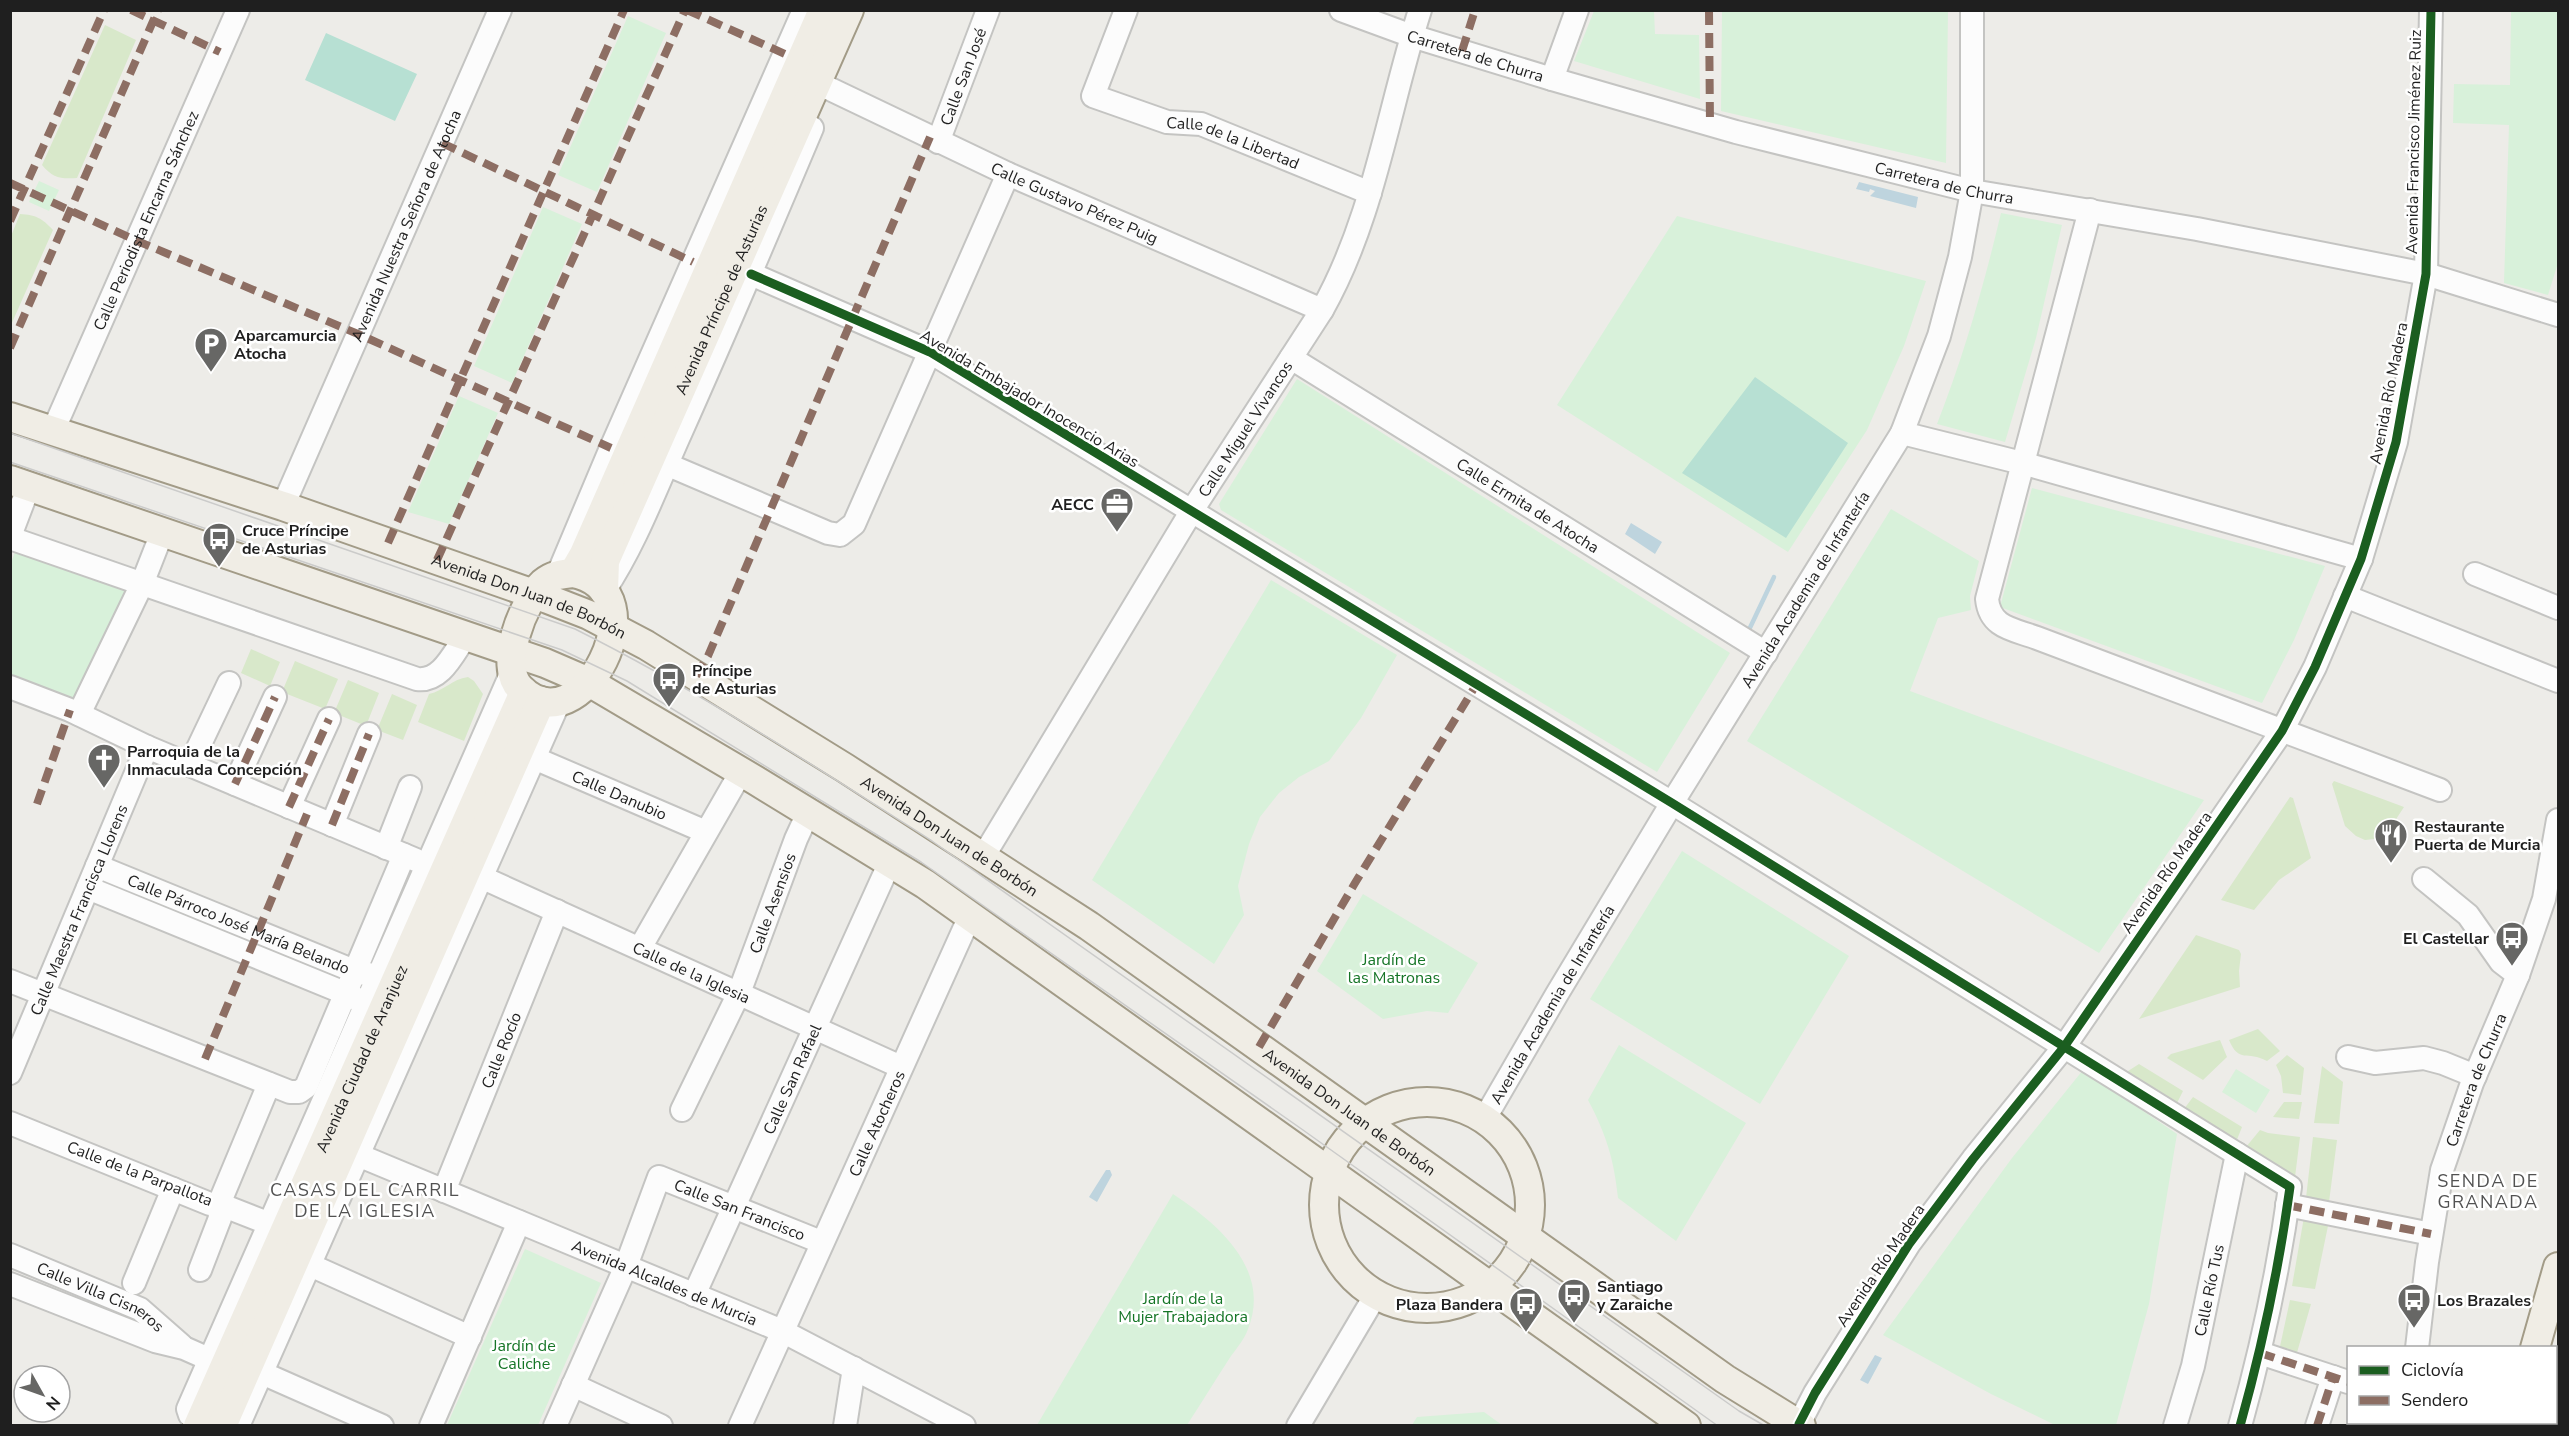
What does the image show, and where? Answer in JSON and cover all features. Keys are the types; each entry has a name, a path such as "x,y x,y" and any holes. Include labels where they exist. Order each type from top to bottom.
{"main road":[{"name":"Avenida Príncipe de Asturias","path":"566,574 594,532 823,10"},
{"name":"Avenida Príncipe de Asturias","path":"614,627 611,603 604,591 605,561 849,10"},
{"name":"Avenida Don Juan de Borbón","path":"10,417 283,506 568,606 614,627 845,768 1089,926 1725,1379 1800,1425"},
{"path":"20,483 465,637 530,684 582,690 604,657 614,627"},
{"path":"534,594 544,582 566,574 586,576 604,591"},
{"name":"Avenida Ciudad de Aranjuez","path":"208,1424 236,1367 530,684 518,627 534,594"},
{"path":"530,684 589,682 890,862 970,916 1328,1173 1686,1425"},
{"path":"1411,1102 1450,1103 1485,1118 1510,1141 1526,1171 1531,1204 1526,1238 1512,1265 1491,1287 1465,1302 1435,1309 1404,1307 1375,1296 1348,1273 1329,1242 1323,1208 1328,1173 1342,1144 1374,1115 1411,1102"},
{"path":"2535,1346 2559,1267"}],"street":[{"name":"Calle Periodista Encarna Sánchez","path":"53,431 238,10"},
{"name":"Avenida Nuestra Señora de Atocha","path":"283,506 500,10"},
{"path":"566,574 611,448 804,10"},
{"path":"604,591 620,568 751,274 863,10"},
{"name":"Calle San José","path":"938,141 988,10"},
{"name":"Calle de la Libertad","path":"1126,10 1093,96 1167,122 1201,124 1370,192"},
{"name":"Carretera de Churra","path":"1341,10 1412,36 1725,130 1972,190 2314,250 2426,274 2559,315"},
{"name":"Calle Miguel Vivancos","path":"983,857 1191,512 1341,277 1370,192 1420,10"},
{"path":"1552,79 1577,10"},
{"name":"Avenida Academia de Infantería","path":"1485,1118 1672,803 1902,433 1939,336 1960,257 1972,190 1972,10"},
{"name":"Avenida Francisco Jiménez Ruiz","path":"2426,274 2431,10"},
{"name":"Calle Gustavo Pérez Puig","path":"828,88 1008,174 1322,310"},
{"path":"666,464 828,533 840,535 854,524 1008,174"},
{"path":"2090,210 1987,599 1988,613 1994,621 2440,790"},
{"name":"Avenida Embajador Inocencio Arias","path":"751,274 930,352 1672,803 2290,1187 2287,1205"},
{"name":"Avenida Río Madera","path":"1800,1425 1815,1393 1909,1244 1973,1159 2064,1047 2282,731 2315,667 2361,559 2396,442 2426,274"},
{"name":"Calle Ermita de Atocha","path":"1291,358 1766,653"},
{"path":"1902,433 2022,463 2361,559"},
{"path":"20,483 10,537 142,584 417,679 431,679 439,673 465,637"},
{"path":"80,714 142,584 162,532"},
{"path":"2475,574 2559,608"},
{"path":"2345,596 2559,681"},
{"path":"190,765 229,683"},
{"path":"236,1367 310,1266 534,758 530,684"},
{"path":"238,1425 236,1367 270,1224 429,866 530,684"},
{"path":"10,687 80,714 147,747 429,866"},
{"path":"235,784 275,697"},
{"path":"290,807 329,718"},
{"path":"332,825 369,734"},
{"name":"Calle Maestra Francisca Llorens","path":"10,1074 147,747"},
{"name":"Calle Danubio","path":"534,758 706,832"},
{"path":"640,948 741,772"},
{"path":"10,981 269,1084 290,1092 299,1092 306,1087 355,971 395,851 410,787"},
{"name":"Calle Asensios","path":"682,1110 739,993 796,839 808,813"},
{"name":"Carretera de Churra","path":"2417,1346 2431,1234 2442,1170 2475,1076 2518,975 2544,900 2559,820"},
{"name":"Calle San Rafael","path":"694,1294 890,862"},
{"name":"Calle Párroco José María Belando","path":"97,866 355,971 367,975 382,972"},
{"name":"Calle de la Iglesia","path":"481,878 901,1067"},
{"path":"2424,879 2468,915 2501,962 2518,975"},
{"name":"Calle Párroco José María Belando","path":"88,888 346,993 357,999 365,1011"},
{"name":"Calle Rocío","path":"444,1191 557,911"},
{"name":"Calle Atocheros","path":"740,1425 970,916"},
{"path":"2348,1057 2375,1063 2424,1058 2443,1062 2475,1076"},
{"path":"200,1270 220,1218 219,1204 269,1084"},
{"name":"Calle de la Parpallota","path":"10,1123 210,1204 219,1204 270,1224"},
{"name":"Calle Río Tus","path":"2175,1425 2193,1366 2236,1154"},
{"name":"Avenida Alcaldes de Murcia","path":"358,1155 782,1331 964,1425"},
{"name":"Calle San Francisco","path":"626,1266 659,1177 734,1205 821,1242"},
{"path":"134,1283 173,1189"},
{"path":"2240,1425 2260,1353 2283,1242 2287,1205 2431,1234"},
{"path":"431,1425 519,1222"},
{"name":"Calle Villa Cisneros","path":"10,1255 140,1309 184,1348"},
{"path":"310,1266 470,1336"},
{"path":"555,1425 626,1266"},
{"name":"Calle Villa Cisneros","path":"10,1284 155,1341 184,1348 236,1367 382,1425"},
{"path":"1298,1425 1375,1296"},
{"path":"2260,1353 2341,1379 2317,1425"},
{"path":"845,1425 854,1368"},
{"path":"573,1385 661,1425"}],"green space":[{"path":"1594,11 1654,11 1655,34 1699,35 1700,99 1574,61"},
{"path":"1722,11 1948,11 1946,163 1721,111"},
{"path":"2511,11 2558,11 2558,263 2548,295 2504,283 2509,125 2453,123 2454,84 2510,85"},
{"path":"628,16 666,33 597,192 558,175"},
{"path":"105,25 136,40 77,178 57,177 42,165"},
{"path":"326,33 417,74 395,121 305,80"},
{"path":"39,181 59,190 49,211 29,202"},
{"path":"543,207 582,224 512,383 474,366"},
{"path":"2001,213 2062,225 2036,338 2005,442 1937,424 1973,320"},
{"path":"20,214 38,218 53,230 11,325 11,236"},
{"path":"1677,216 1926,281 1904,346 1867,430 1788,552 1557,405"},
{"path":"1755,377 1848,443 1786,538 1682,473"},
{"path":"1297,379 1730,653 1657,772 1221,510 1219,504"},
{"path":"459,396 498,413 449,524 408,512"},
{"path":"2032,488 2325,566 2294,640 2262,703 2000,607"},
{"path":"1891,509 1979,561 1970,596 1971,610 1938,618 1910,691 2204,800 2099,953 1747,741"},
{"path":"16,550 131,589 75,701 11,676 10,565"},
{"path":"1271,580 1397,655 1361,718 1329,761 1299,777 1279,793 1260,817 1249,844 1238,886 1244,915 1214,964 1092,880"},
{"path":"251,649 280,662 270,686 241,673"},
{"path":"295,661 338,679 325,709 282,692"},
{"path":"468,677 474,681 483,694 464,741 418,722 429,694"},
{"path":"348,680 379,693 366,726 334,713"},
{"path":"392,694 417,705 403,740 377,730"},
{"path":"2334,781 2404,807 2387,833 2365,840 2356,836 2345,826 2332,784"},
{"path":"2290,797 2293,798 2311,858 2279,880 2254,910 2221,900"},
{"path":"1682,851 1849,956 1760,1104 1590,999"},
{"name":"Jardín de las Matronas","path":"1363,894 1478,963 1448,1013 1427,1011 1383,1019 1317,971"},
{"path":"2196,935 2239,950 2241,954 2240,987 2139,1019"},
{"path":"2258,1029 2280,1051 2267,1061 2236,1052 2229,1040"},
{"path":"2220,1040 2227,1057 2203,1080 2167,1058 2171,1054"},
{"path":"1619,1045 1746,1123 1676,1241 1618,1198 1608,1147 1588,1100"},
{"path":"2287,1055 2304,1068 2301,1095 2283,1093 2281,1076 2276,1065"},
{"path":"2139,1064 2183,1091 2176,1105 2125,1073"},
{"path":"2322,1066 2343,1082 2339,1124 2314,1123"},
{"path":"2236,1069 2270,1090 2256,1113 2222,1092"},
{"path":"2083,1070 2177,1134 2149,1304 2116,1425 2055,1425 1991,1394 1883,1335 2012,1158"},
{"path":"2193,1097 2242,1127 2236,1142 2184,1109"},
{"path":"2284,1102 2302,1102 2299,1119 2273,1117"},
{"path":"2260,1130 2300,1137 2295,1177 2246,1147"},
{"path":"2313,1137 2337,1140 2329,1202 2306,1198"},
{"name":"Jardín de la Mujer Trabajadora","path":"1173,1194 1207,1219 1222,1234 1236,1250 1246,1268 1253,1287 1253,1307 1243,1339 1187,1425 1037,1425"},
{"path":"2304,1217 2329,1221 2315,1289 2292,1286"},
{"name":"Jardín de Caliche","path":"525,1249 601,1283 538,1425 447,1425"},
{"path":"2290,1300 2311,1304 2296,1356 2279,1351"},
{"path":"1484,1412 1502,1425 1412,1425 1417,1417"}],"water":[{"path":"1859,182 1918,197 1916,208 1870,196 1875,191 1856,189"},
{"path":"1631,523 1662,542 1655,554 1625,534"},
{"path":"1106,1170 1110,1170 1112,1175 1097,1202 1089,1197"},
{"path":"1875,1355 1882,1358 1868,1384 1860,1380"}],"waterway":[{"path":"1747,634 1774,577"}],"tram line":[{"path":"10,433 575,629 667,678 756,730 932,841 1739,1411 1765,1426"},
{"path":"10,462 562,650 627,681 921,862 1303,1130 1718,1426"}],"marked path":[{"path":"10,221 104,10"},
{"path":"131,10 220,52"},
{"path":"10,348 158,10"},
{"path":"388,543 624,10"},
{"path":"437,560 685,10"},
{"path":"687,10 785,54"},
{"path":"1462,51 1475,10"},
{"path":"1709,10 1710,125"},
{"path":"696,676 708,656 930,137"},
{"path":"442,143 693,262"},
{"path":"10,183 135,240 358,334 611,448"},
{"path":"1259,1047 1355,883 1476,685"},
{"path":"235,784 275,697"},
{"path":"37,804 70,710"},
{"path":"289,807 329,719"},
{"path":"332,825 369,734"},
{"path":"205,1059 307,814"},
{"path":"2287,1205 2431,1234"},
{"path":"2260,1353 2347,1382"},
{"path":"2317,1426 2333,1377"}],"cycle path":[{"path":"1799,1424 1815,1393 1909,1244 1973,1159 2064,1047 2282,731 2315,667 2361,559 2396,442 2426,274 2431,10"},
{"path":"751,274 930,352 1672,803 2290,1187 2269,1307 2240,1426"}],"place":[{"name":"Aparcamurcia Atocha","path":"211,373"},
{"name":"AECC","path":"1117,533"},
{"name":"Cruce Príncipe de Asturias","path":"219,568"},
{"name":"Príncipe de Asturias","path":"669,708"},
{"name":"Parroquia de la Inmaculada Concepción","path":"104,789"},
{"name":"Restaurante Puerta de Murcia","path":"2391,864"},
{"name":"El Castellar","path":"2512,967"},
{"name":"Santiago y Zaraiche","path":"1574,1324"},
{"name":"Los Brazales","path":"2414,1329"},
{"name":"Plaza Bandera","path":"1526,1333"}],"district":[{"name":"SENDA DE GRANADA","path":"2488,1191"},
{"name":"CASAS DEL CARRIL DE LA IGLESIA","path":"365,1200"}]}
